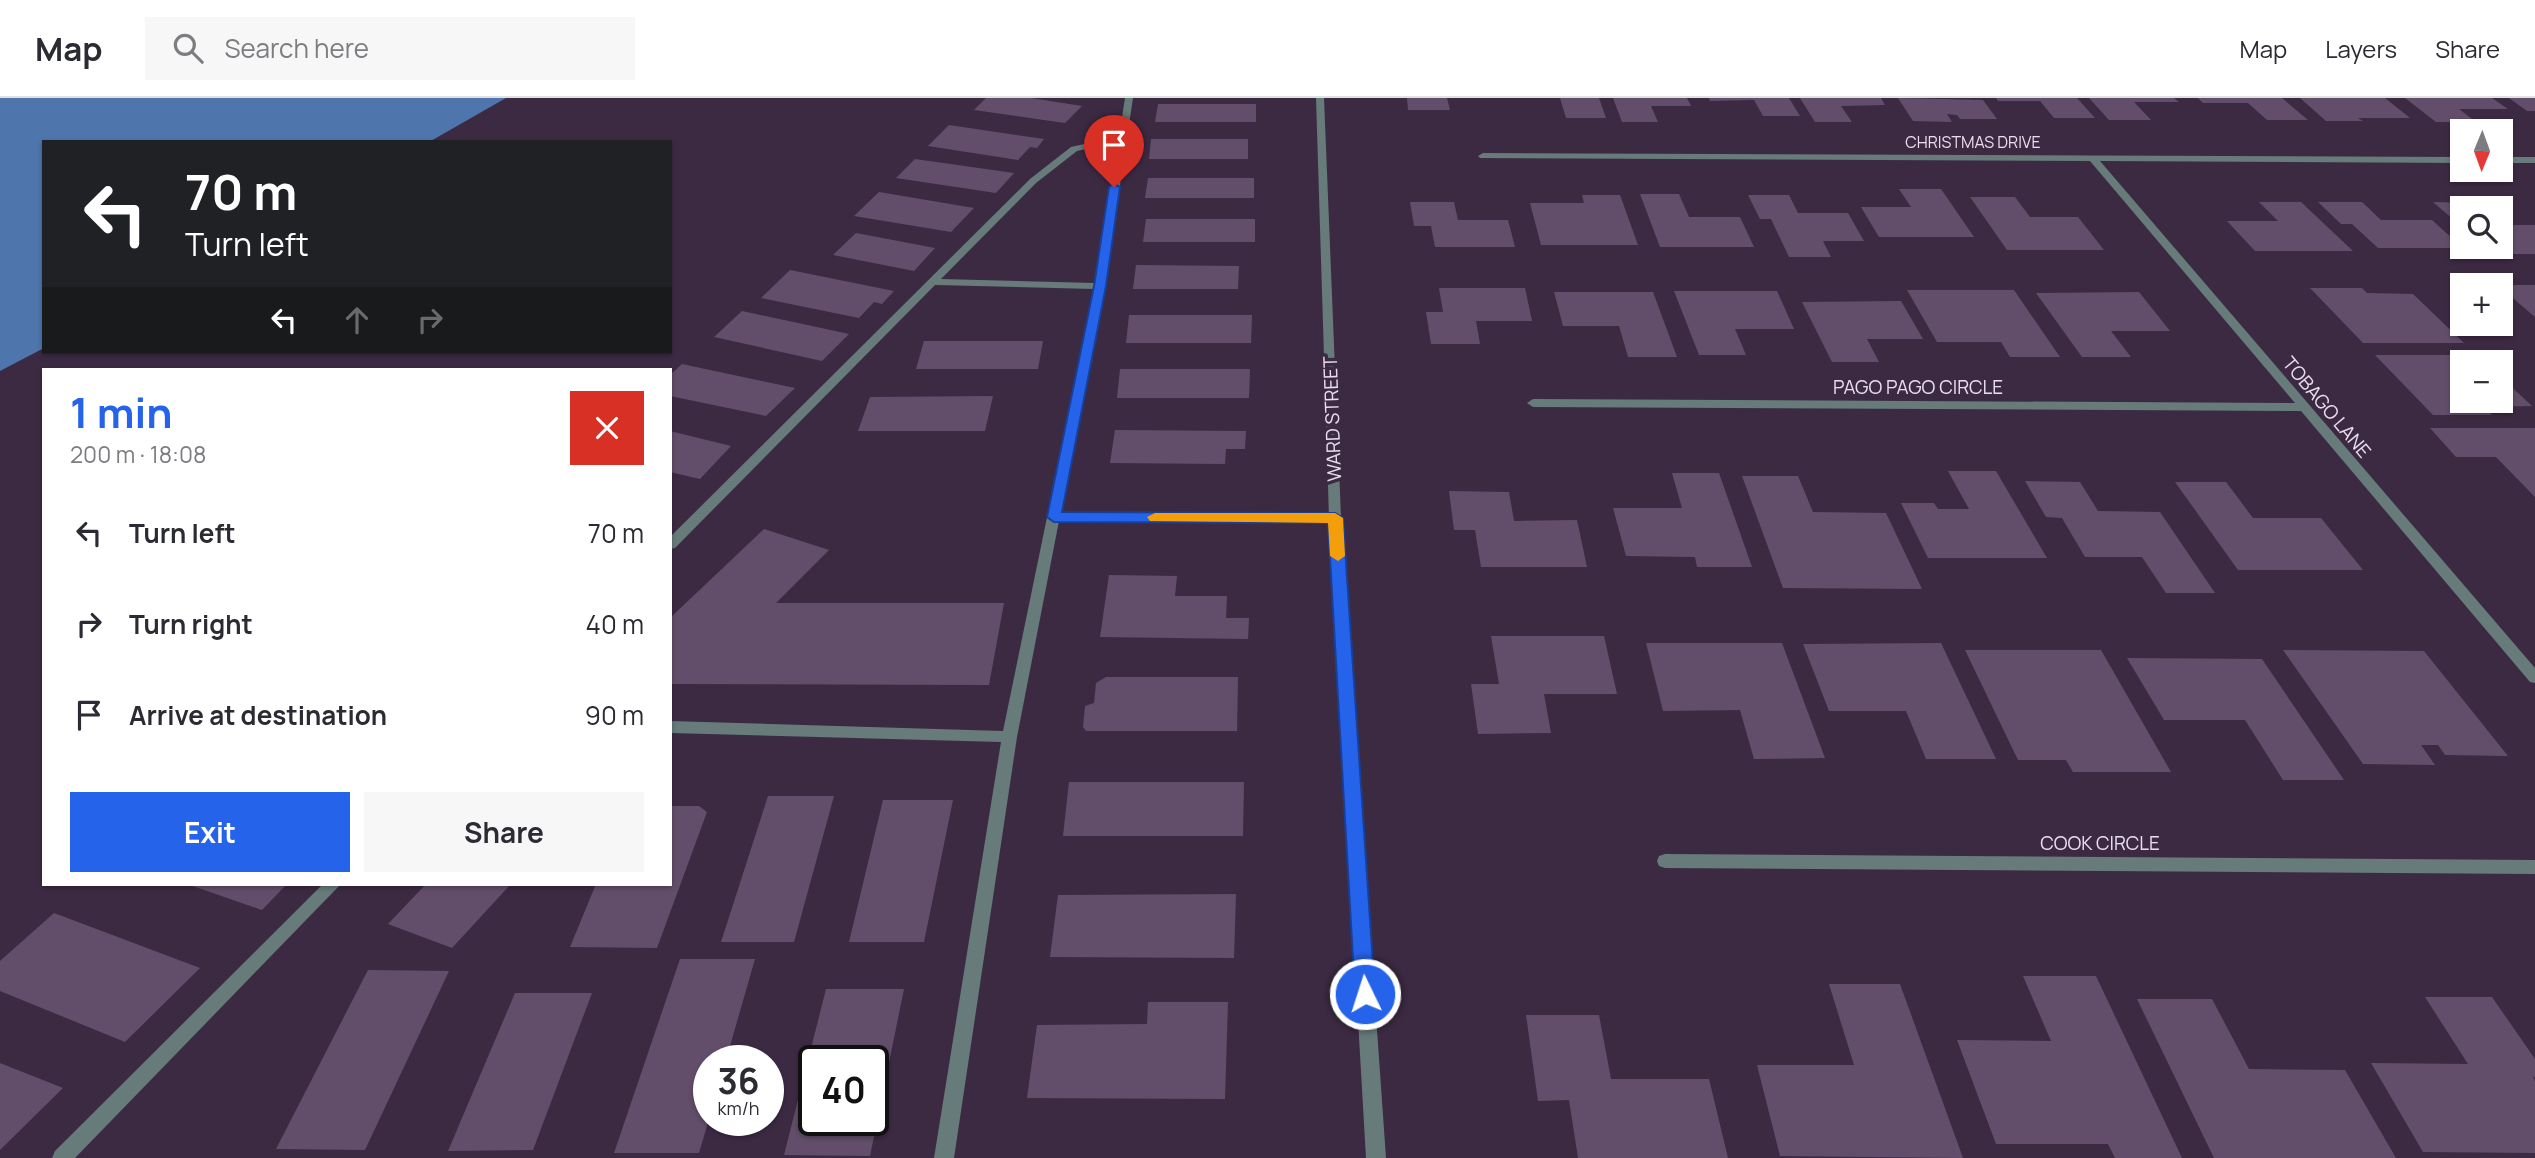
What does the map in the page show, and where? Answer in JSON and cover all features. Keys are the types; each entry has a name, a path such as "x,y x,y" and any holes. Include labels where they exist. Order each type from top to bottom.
{"street":[{"path":"944,1158 1009,737 1100,286 1129,98"},
{"name":"WARD STREET","path":"1320,98 1335,518 1376,1158"},
{"path":"672,543 1056,160 1074,149 1121,138"},
{"name":"CHRISTMAS DRIVE","path":"1483,156 2450,160"},
{"name":"TOBAGO LANE","path":"2092,158 2535,678"},
{"path":"2513,160 2535,160"},
{"path":"933,282 1100,286"},
{"name":"PAGO PAGO CIRCLE","path":"1533,403 2304,407"},
{"path":"1054,517 1335,518"},
{"path":"672,727 1009,737"},
{"name":"COOK CIRCLE","path":"1665,861 2535,867"},
{"path":"62,1158 331,886"}],"water":[{"path":"0,98 506,98 432,140 42,140 42,349 0,371"}],"building":[{"path":"986,98 1031,98 1082,106 1065,123 974,110"},
{"path":"1407,98 1447,98 1450,110 1408,110"},
{"path":"1560,98 1599,98 1606,118 1566,118"},
{"path":"1613,98 1687,98 1691,106 1651,106 1658,122 1622,122"},
{"path":"1709,98 1789,98 1800,116 1763,116 1754,100 1710,101"},
{"path":"1800,98 1881,98 1885,105 1841,106 1852,122 1815,122"},
{"path":"1898,98 1983,100 1997,119 1960,119 1957,115 1947,114 1952,122 1913,121"},
{"path":"1996,98 2077,98 2095,118 2054,118 2040,101 1998,101"},
{"path":"2089,98 2174,98 2179,102 2134,102 2151,120 2109,120"},
{"path":"2198,98 2282,98 2308,120 2267,120 2248,103 2203,103"},
{"path":"2300,98 2385,98 2410,118 2326,121"},
{"path":"2405,98 2492,98 2508,109 2459,109 2472,119 2436,122"},
{"path":"2509,98 2535,98 2535,111 2527,111"},
{"path":"1158,104 1256,104 1256,122 1155,122"},
{"path":"949,125 1044,139 1037,148 1030,147 1018,160 928,146"},
{"path":"1151,139 1248,139 1248,159 1149,159"},
{"path":"915,159 1014,173 996,193 896,178"},
{"path":"1148,178 1254,178 1254,198 1145,198"},
{"path":"1899,189 1941,189 1974,237 1879,237 1861,207 1911,207"},
{"path":"879,192 974,208 951,232 854,216"},
{"path":"1640,194 1679,194 1689,217 1740,217 1754,247 1660,247"},
{"path":"1582,195 1620,195 1638,245 1541,245 1530,203 1584,203"},
{"path":"1748,195 1789,195 1798,213 1848,213 1864,241 1823,241 1831,257 1789,257 1771,219 1760,219"},
{"path":"1970,197 2015,197 2030,217 2078,217 2104,250 2007,250"},
{"path":"1410,202 1454,202 1458,220 1508,220 1515,247 1435,247 1431,226 1414,226"},
{"path":"2259,202 2301,202 2353,251 2255,251 2227,221 2278,221"},
{"path":"2318,202 2362,202 2381,220 2432,220 2450,236 2450,248 2378,248 2352,224 2341,224"},
{"path":"2433,202 2450,202 2450,217"},
{"path":"1146,219 1255,219 1255,242 1143,242"},
{"path":"2513,225 2535,225 2535,254 2513,254"},
{"path":"856,233 935,248 914,271 833,255"},
{"path":"1136,265 1239,266 1238,289 1133,289"},
{"path":"790,270 894,291 882,304 874,302 859,318 761,298"},
{"path":"2513,285 2535,285 2535,317 2513,298"},
{"path":"1439,288 1525,288 1532,321 1476,321 1480,344 1431,344 1426,312 1443,312"},
{"path":"2310,288 2362,288 2367,293 2413,294 2450,330 2450,336 2457,336 2464,343 2363,343"},
{"path":"1907,290 2014,290 2060,357 2010,357 2001,342 1937,342"},
{"path":"1674,291 1777,291 1794,329 1735,329 1746,355 1699,355"},
{"path":"1554,292 1653,292 1677,357 1628,357 1619,326 1563,326"},
{"path":"2139,292 2170,331 2111,331 2131,357 2082,357 2036,293"},
{"path":"1901,301 1923,339 1867,339 1879,362 1832,362 1802,302"},
{"path":"742,311 849,334 822,361 714,337"},
{"path":"1129,315 1252,315 1251,343 1126,343"},
{"path":"924,341 1043,341 1038,369 916,369"},
{"path":"2375,355 2450,355 2450,413 2492,415 2433,415"},
{"path":"682,364 795,388 766,416 672,396 672,373"},
{"path":"1120,369 1250,369 1249,398 1117,398"},
{"path":"2513,388 2532,406 2513,406"},
{"path":"993,396 985,431 858,431 870,397"},
{"path":"2430,428 2535,428 2535,497 2496,457 2456,457"},
{"path":"1115,430 1246,431 1245,449 1226,449 1225,464 1110,463"},
{"path":"672,431 731,446 700,479 672,472"},
{"path":"1948,471 1996,471 2047,558 1928,558 1901,503 1934,503 1938,509 1969,509"},
{"path":"1672,473 1719,473 1752,567 1697,567 1695,557 1626,556 1613,508 1682,508"},
{"path":"1742,476 1798,476 1813,512 1886,513 1922,589 1783,588"},
{"path":"2025,481 2080,482 2098,511 2160,512 2215,593 2166,593 2142,557 2085,557 2062,518 2046,517"},
{"path":"2175,482 2226,482 2253,518 2321,518 2363,570 2238,570"},
{"path":"1449,491 1509,492 1514,521 1577,520 1587,567 1481,567 1475,530 1454,530"},
{"path":"764,529 829,550 776,603 1004,603 989,685 672,684 672,616"},
{"path":"1109,575 1177,576 1175,596 1227,596 1226,618 1249,618 1248,639 1100,637"},
{"path":"1491,636 1604,636 1617,694 1544,694 1551,733 1478,734 1471,684 1499,684"},
{"path":"1646,643 1782,643 1825,758 1754,759 1740,710 1663,711"},
{"path":"1941,643 1996,759 1926,759 1906,711 1829,711 1803,644"},
{"path":"1965,650 2101,650 2171,772 2073,772 2066,760 2018,760"},
{"path":"2283,650 2424,651 2508,756 2445,755 2438,745 2421,745 2435,765 2363,764"},
{"path":"2127,658 2262,659 2344,780 2283,780 2245,720 2164,720"},
{"path":"1106,677 1238,677 1237,731 1086,731 1083,727 1085,706 1094,703 1096,683"},
{"path":"1069,782 1244,782 1243,836 1063,836"},
{"path":"768,796 834,796 794,942 721,942"},
{"path":"883,800 953,800 924,942 849,942"},
{"path":"672,806 699,806 707,812 657,948 570,947 595,886 672,886"},
{"path":"193,886 285,886 262,910"},
{"path":"424,886 509,886 452,948 388,924"},
{"path":"1236,894 1234,958 1050,957 1058,895"},
{"path":"54,913 200,968 125,1042 0,991 0,961"},
{"path":"680,959 755,959 730,1045 693,1045 693,1136 704,1136 699,1153 614,1153"},
{"path":"368,970 449,971 365,1150 276,1149"},
{"path":"2023,976 2096,976 2182,1158 2115,1158 2108,1144 1996,1144 1957,1040 2051,1041"},
{"path":"1829,984 1900,984 1963,1158 1780,1156 1757,1065 1854,1065"},
{"path":"826,989 904,989 889,1063 889,1045 812,1045"},
{"path":"515,993 592,993 533,1150 448,1151"},
{"path":"2425,997 2492,997 2535,1059 2535,1153 2423,1152 2371,1063 2468,1064"},
{"path":"2137,999 2212,999 2249,1069 2345,1070 2396,1158 2214,1158"},
{"path":"1148,1002 1228,1002 1225,1099 1027,1098 1037,1025 1147,1024"},
{"path":"1526,1015 1599,1015 1611,1079 1709,1079 1728,1158 1578,1158 1569,1100 1538,1101"},
{"path":"0,1063 63,1088 0,1150"},
{"path":"798,1100 798,1136 874,1136 870,1156 784,1155"}],"slow traffic":[{"path":"1155,517 1335,518 1338,556"}],"route":[{"path":"1114,187 1100,286 1054,517 1335,518 1365,994"}]}
